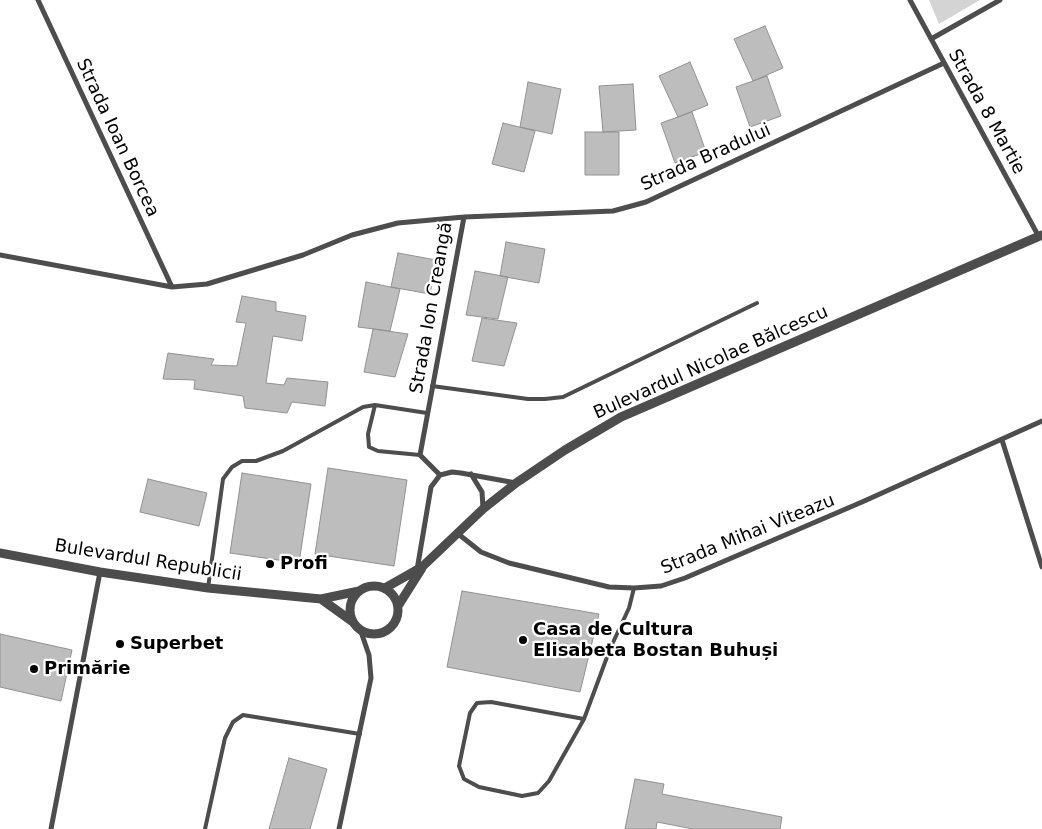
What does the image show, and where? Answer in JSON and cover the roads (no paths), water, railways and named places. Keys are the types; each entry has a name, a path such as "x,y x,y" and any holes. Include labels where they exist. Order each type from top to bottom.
{"street":[{"name":"Strada Ioan Borcea","path":"38,0 172,287"},
{"name":"Strada 8 Martie","path":"910,0 1040,236"},
{"path":"931,39 1000,0"},
{"name":"Strada Bradului","path":"464,217 613,211 646,202 944,63"},
{"name":"Strada Ion Creangă","path":"0,255 172,287 207,284 303,254 352,235 398,224 464,217 420,455"},
{"name":"Bulevardul Nicolae Bălcescu","path":"385,588 419,569 483,509 516,483 565,450 621,417 1040,236"},
{"name":"Strada Mihai Viteazu","path":"457,533 481,552 509,563 609,587 661,586 685,578 1042,421"},
{"path":"1002,440 1042,567"},
{"path":"420,455 440,475"},
{"path":"419,569 431,487 440,475 452,472 471,474 516,483"},
{"path":"471,474 482,492 483,509"},
{"name":"Bulevardul Republicii","path":"0,553 100,572 208,588 321,599 359,591"},
{"name":"Bulevardul Nicolae Bălcescu","path":"398,606 419,569"},
{"path":"51,829 100,572"},
{"path":"339,829 371,678 369,655 350,610 351,603 359,591 373,586 385,588 392,594 398,606 396,620 388,630 374,634 367,633 357,626"},
{"name":"Bulevardul Republicii","path":"321,599 357,626"}],"lane":[{"path":"432,386 528,400 563,397 757,303"},
{"path":"208,588 223,479 232,467 242,461 256,461 283,451 363,407 375,405 428,413"},
{"path":"375,405 368,434 369,447 378,451 420,455"},
{"path":"584,719 491,702 477,703 470,713 459,766 464,779 479,787 522,796 538,793 549,782 584,719 610,649 629,608 634,588"},
{"path":"205,829 225,738 234,722 243,715 360,734"}],"place":[{"name":"Profi","path":"270,564"},
{"name":"Casa de Cultura Elisabeta Bostan Buhuși","path":"523,640"},
{"name":"Superbet","path":"120,644"},
{"name":"Primărie","path":"34,669"}]}
